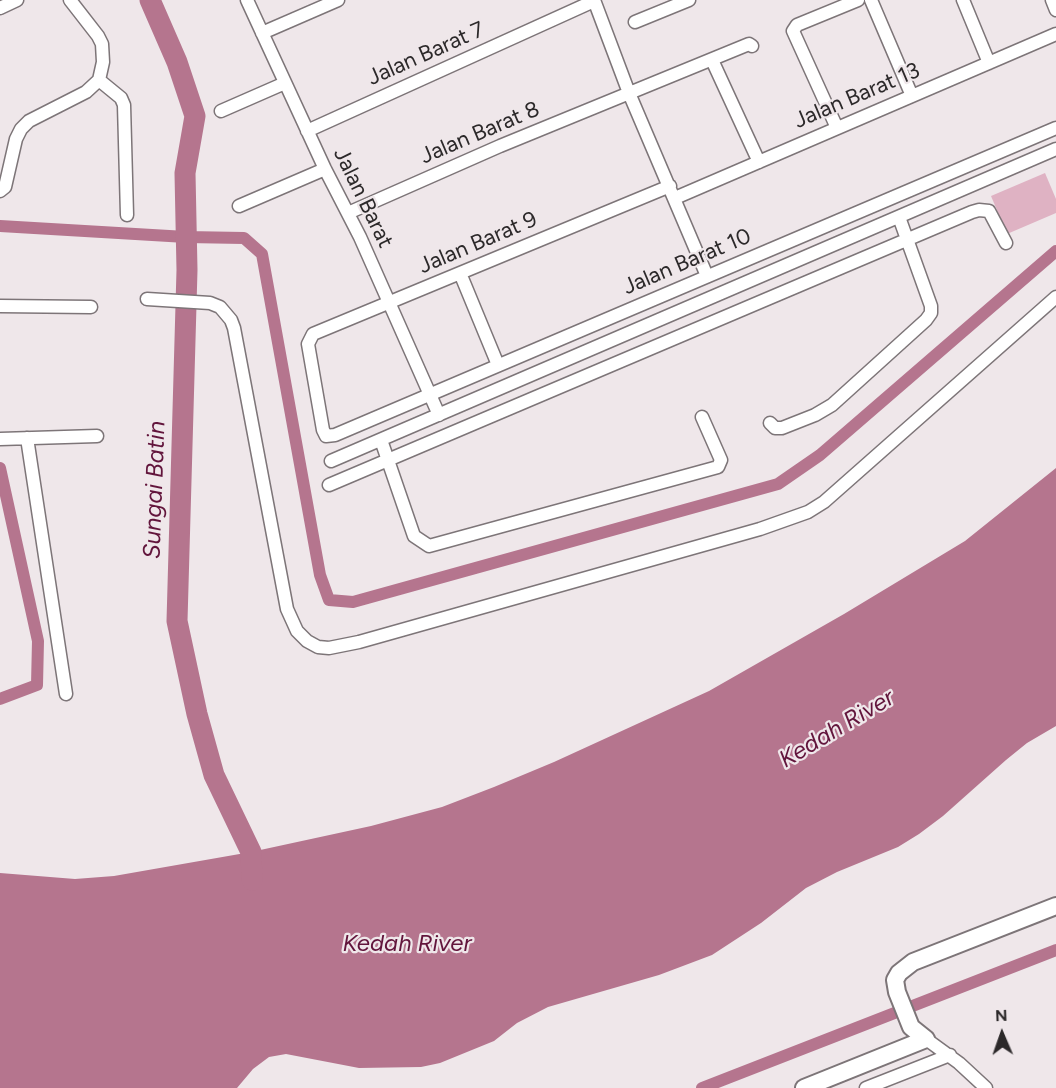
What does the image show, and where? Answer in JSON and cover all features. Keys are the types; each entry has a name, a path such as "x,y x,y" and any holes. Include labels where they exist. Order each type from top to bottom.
{"street":[{"path":"0,8 17,0"},
{"path":"0,191 4,187 21,129 29,121 86,92 99,80 103,62 102,44 70,0"},
{"name":"Jalan Barat","path":"248,0 307,131 389,302 439,415"},
{"path":"262,33 338,0"},
{"path":"635,22 689,0"},
{"path":"837,128 793,31 797,25 858,0"},
{"path":"871,0 912,96"},
{"path":"963,0 989,63"},
{"path":"1052,0 1056,10"},
{"path":"594,1 629,93 707,276"},
{"name":"Jalan Barat 7","path":"307,131 594,1"},
{"name":"Jalan Barat 13","path":"672,192 759,162 1056,34"},
{"name":"Jalan Barat 8","path":"348,213 500,146 748,44 752,46"},
{"path":"712,60 759,162"},
{"path":"99,80 121,98 124,105 127,215"},
{"path":"221,111 285,83"},
{"name":"Jalan Barat 10","path":"335,435 1056,128"},
{"path":"331,461 1056,149"},
{"path":"239,206 325,169"},
{"name":"Jalan Barat 9","path":"335,435 326,436 323,430 308,344 313,334 460,273 672,192"},
{"path":"329,485 972,212 984,210 992,216 1006,243"},
{"path":"770,423 775,428 782,428 815,415 832,405 931,313 931,306 899,217"},
{"path":"460,273 498,365"},
{"path":"147,299 195,301 220,307 226,312 234,328 286,609 297,631 318,647 329,648 370,639 768,526 808,512 824,502 1056,297"},
{"path":"0,306 91,307"},
{"path":"381,440 414,536 429,546 718,467 721,460 702,417"},
{"path":"1,439 97,436"},
{"path":"27,438 66,694"},
{"path":"986,1088 950,1055 911,1027 897,992 895,980 898,973 914,962 1056,906"},
{"path":"804,1088 926,1039"},
{"path":"866,1088 950,1055"}],"shaded area":[{"path":"1045,173 1056,199 1056,213 1007,234 991,196"}],"water":[{"name":"Kedah River","path":"1056,468 1056,726 1027,743 943,816 898,847 837,872 806,888 761,923 712,955 659,975 548,1007 517,1023 494,1041 440,1063 421,1067 359,1068 286,1054 269,1057 253,1069 237,1088 0,1088 0,873 75,879 114,876 251,852 371,826 442,807 554,762 709,691 844,614 965,541"}],"waterway":[{"name":"Sungai Batin","path":"150,0 177,62 195,116 185,173 187,270 177,621 197,714 214,775 251,852 252,880"},
{"path":"0,226 186,237 244,238 262,254 320,575 329,600 353,602 778,484 820,455 1056,251"},
{"path":"0,468 38,641 37,685 0,699"},
{"path":"702,1088 1056,950"}]}
